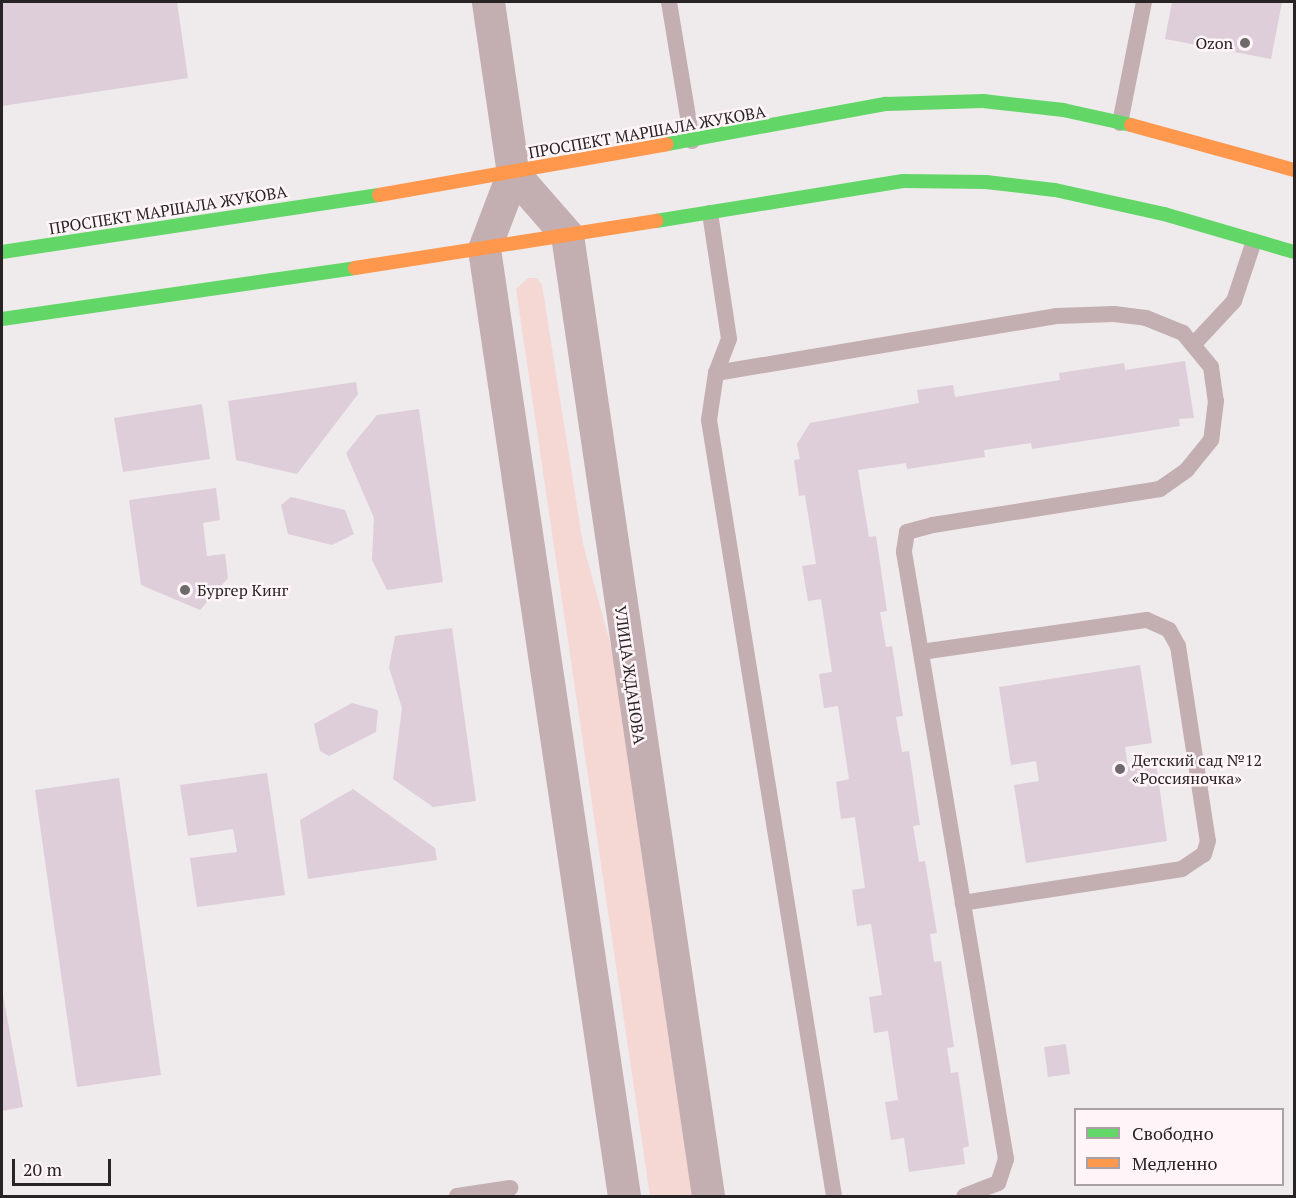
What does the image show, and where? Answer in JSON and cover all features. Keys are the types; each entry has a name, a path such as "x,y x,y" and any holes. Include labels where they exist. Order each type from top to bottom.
{"street":[{"path":"488,2 513,173 484,249 624,1197"},
{"name":"ПРОСПЕКТ МАРШАЛА ЖУКОВА","path":"2,252 513,173 886,104 982,101 1063,110 1294,170"},
{"path":"513,173 567,235"},
{"path":"2,319 484,249 903,181 987,182 1055,190 1164,214 1294,252"},
{"name":"УЛИЦА ЖДАНОВА","path":"567,235 708,1197"}],"lane":[{"path":"669,2 692,141"},
{"path":"1120,123 1144,2"},
{"path":"710,213 729,339 716,373 709,420 834,1197"},
{"path":"1193,345 1234,301 1254,240"},
{"path":"716,373 1057,316 1114,314 1146,318 1183,333 1211,367 1216,401 1210,440 1187,470 1160,489 933,525 907,532 904,552 1006,1159 1000,1190 964,1197"},
{"path":"921,652 1147,620 1169,630 1178,646 1208,841 1203,854 1182,869 963,903"},
{"path":"457,1197 510,1188"}],"shaded area":[{"path":"528,278 537,278 542,285 583,544 615,661 693,1196 650,1196 516,289"}],"building":[{"path":"2,2 177,2 188,78 2,106"},
{"path":"1172,2 1282,2 1271,59 1165,39"},
{"path":"1185,361 1194,418 1179,419 1180,426 1032,449 1031,443 984,450 985,457 907,469 906,463 858,470 869,537 876,536 887,611 880,612 886,647 892,646 903,716 896,717 902,752 909,751 920,825 913,826 919,862 925,861 937,933 930,934 934,962 941,961 954,1047 947,1048 951,1073 958,1072 969,1146 963,1148 965,1164 909,1172 904,1138 891,1140 885,1102 898,1100 888,1031 874,1033 869,997 882,995 871,924 857,926 852,890 865,888 855,817 841,819 836,782 849,779 838,706 824,708 819,674 832,672 821,599 808,601 802,566 816,564 805,495 799,496 794,460 800,459 797,444 810,423 919,403 917,390 953,385 955,397 1060,380 1059,373 1124,363 1125,370"},
{"path":"356,382 358,394 297,474 236,460 228,401"},
{"path":"202,404 210,459 123,472 114,418"},
{"path":"419,409 443,582 387,590 372,560 374,518 346,453 377,415"},
{"path":"216,488 220,520 203,523 207,556 225,554 228,578 200,610 141,585 129,500"},
{"path":"291,497 345,510 354,534 332,545 288,534 281,505"},
{"path":"452,628 476,801 433,807 393,779 402,708 389,668 395,636"},
{"path":"1140,665 1152,743 1125,747 1128,767 1156,763 1167,841 1026,863 1014,785 1039,781 1036,761 1011,765 999,687"},
{"path":"352,703 378,710 376,732 329,756 320,751 314,724"},
{"path":"267,773 285,895 197,907 190,858 237,852 233,829 188,836 180,785"},
{"path":"119,778 161,1075 77,1087 35,790"},
{"path":"353,789 435,848 437,860 308,879 300,820"},
{"path":"2,989 23,1107 2,1111"},
{"path":"1066,1044 1070,1074 1048,1077 1044,1047"}],"traffic: fast":[{"path":"667,144 886,104 983,101 1063,110 1131,125"},
{"path":"656,221 903,181 986,182 1055,190 1164,214 1294,252"},
{"path":"2,252 379,195"},
{"path":"2,319 355,268"}],"traffic: slow":[{"path":"1131,125 1294,170"},
{"path":"379,195 667,144"},
{"path":"355,268 656,221"}],"place":[{"name":"Ozon","path":"1245,43"},
{"name":"Бургер Кинг","path":"185,590"},
{"name":"Детский сад №12 «Россияночка»","path":"1120,769"}]}
